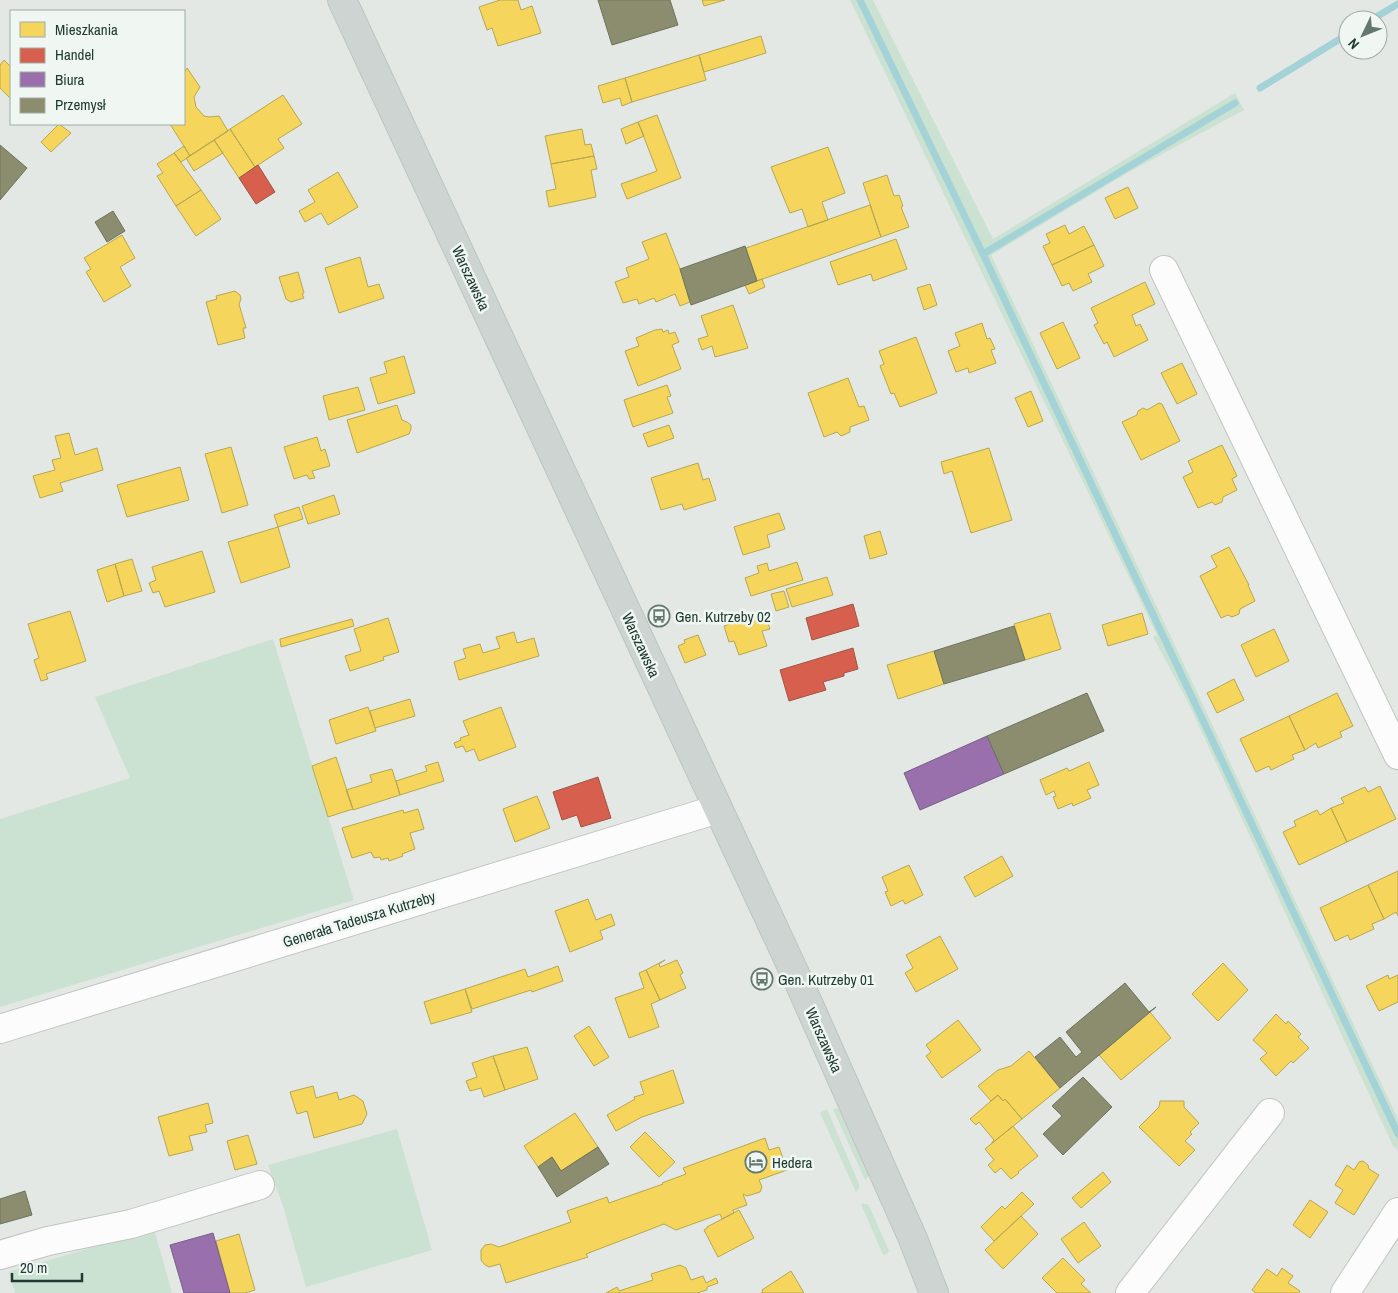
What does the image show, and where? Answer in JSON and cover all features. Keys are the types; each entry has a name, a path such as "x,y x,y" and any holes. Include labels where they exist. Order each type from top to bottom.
{"main road":[{"name":"Warszawska","path":"342,0 818,1026 909,1230 934,1293"}],"street":[{"path":"1164,270 1398,755"},
{"name":"Generała Tadeusza Kutrzeby","path":"0,1029 718,809"},
{"path":"1130,1293 1270,1113"},
{"path":"0,1255 48,1242 131,1224 260,1185"},
{"path":"1345,1293 1398,1212"}],"green space":[{"path":"850,0 873,0 993,239 1235,93 1244,110 1127,173 991,255 1398,1119 1398,1150 1393,1146 1187,700 1153,637 1157,635"},
{"path":"273,639 354,900 0,1007 0,819 130,778 95,697"},
{"path":"837,1108 842,1112 870,1175 865,1180 833,1109"},
{"path":"827,1109 859,1184 856,1192 820,1113"},
{"path":"397,1129 432,1250 306,1287 283,1206 268,1165"},
{"path":"861,1204 867,1204 870,1208 889,1251 887,1254 883,1255"},
{"path":"154,1229 172,1293 15,1293 9,1272"}],"building: Mieszkania":[{"path":"500,0 518,0 521,10 532,6 541,33 498,46 492,28 487,30 479,7"},
{"path":"702,0 725,0 704,6"},
{"path":"761,36 766,53 704,72 699,55"},
{"path":"699,55 706,80 632,102 625,78"},
{"path":"4,60 10,66 10,98 0,88 0,65"},
{"path":"187,68 200,87 194,97 196,107 204,116 219,116 228,131 190,156 171,125 185,125 185,71"},
{"path":"625,78 632,102 622,106 620,98 603,103 598,86"},
{"path":"283,95 302,124 278,139 284,148 255,167 230,129"},
{"path":"657,115 681,178 627,199 621,184 657,171 638,122"},
{"path":"638,122 644,136 626,144 621,129"},
{"path":"58,125 71,133 51,152 41,142"},
{"path":"230,129 255,167 239,178 214,140"},
{"path":"582,129 585,145 591,144 594,156 551,164 545,136"},
{"path":"214,140 223,153 194,171 186,158"},
{"path":"184,146 190,156 181,162 174,153"},
{"path":"828,147 845,193 822,202 828,220 808,227 802,209 790,213 771,167"},
{"path":"174,153 201,190 176,206 157,176 163,173 157,164"},
{"path":"594,156 597,169 591,170 596,197 549,207 546,191 556,189 551,164"},
{"path":"338,172 358,207 328,225 321,213 305,222 299,211 315,202 308,190"},
{"path":"887,175 894,196 899,195 903,206 901,207 909,227 881,237 863,183"},
{"path":"1128,187 1138,208 1115,219 1105,198"},
{"path":"201,190 221,219 196,236 176,206"},
{"path":"870,205 881,237 757,281 746,248"},
{"path":"1065,225 1069,234 1084,226 1094,245 1052,265 1043,246 1050,243 1046,234"},
{"path":"666,233 690,302 680,306 675,294 656,302 654,298 639,304 637,299 623,303 615,282 629,277 626,268 649,259 642,242"},
{"path":"122,235 135,258 120,267 131,286 104,302 86,272 91,269 84,258"},
{"path":"896,239 907,269 873,281 871,274 838,285 830,262"},
{"path":"1094,245 1104,266 1088,274 1092,282 1073,291 1069,283 1062,286 1052,265"},
{"path":"360,257 368,287 379,284 384,298 339,313 325,268"},
{"path":"298,272 304,298 291,302 286,299 279,277"},
{"path":"762,279 765,287 749,294 745,285"},
{"path":"1145,282 1155,304 1132,315 1136,326 1140,324 1148,340 1114,357 1107,342 1104,344 1094,325 1098,323 1091,308"},
{"path":"930,284 937,305 924,310 917,288"},
{"path":"235,291 240,295 241,299 239,304 246,328 243,328 245,338 218,345 206,302 217,299 216,296"},
{"path":"733,305 748,348 715,357 712,346 702,350 698,339 708,336 701,316"},
{"path":"1063,322 1080,358 1057,369 1040,333"},
{"path":"982,323 987,339 990,338 995,349 991,350 996,363 969,373 968,368 956,372 948,351 960,346 955,333"},
{"path":"662,329 663,332 668,330 669,334 675,332 679,342 672,345 681,369 638,386 625,351 639,346 636,338"},
{"path":"916,337 937,393 900,407 894,393 891,394 880,366 884,364 879,351"},
{"path":"404,356 415,393 378,404 370,378 387,373 384,362"},
{"path":"1182,363 1197,394 1177,404 1161,373"},
{"path":"848,378 859,407 864,406 869,420 850,427 850,432 841,436 837,432 824,437 808,393"},
{"path":"667,385 671,396 667,397 673,413 633,427 624,400"},
{"path":"358,387 365,410 329,420 323,396"},
{"path":"1031,391 1043,421 1028,427 1015,398"},
{"path":"1159,403 1162,404 1180,441 1141,460 1122,422 1137,415 1138,411 1143,408 1147,410"},
{"path":"397,405 402,420 411,425 409,434 357,453 347,420"},
{"path":"669,425 674,438 648,447 643,434"},
{"path":"69,433 75,455 97,448 103,470 60,483 63,491 40,498 33,476 55,470 52,460 61,458 55,436"},
{"path":"317,437 321,451 325,449 330,466 312,471 315,478 309,479 307,475 294,479 284,447"},
{"path":"1222,445 1237,476 1232,479 1237,490 1223,497 1222,502 1215,505 1212,502 1198,508 1183,477 1193,472 1188,461"},
{"path":"231,447 248,505 222,513 205,454"},
{"path":"989,448 1012,520 971,533 952,471 944,474 941,462"},
{"path":"698,463 703,480 709,478 716,500 684,510 682,504 661,510 651,478"},
{"path":"180,467 189,500 127,517 117,485"},
{"path":"334,495 340,514 308,524 302,506"},
{"path":"299,507 303,519 278,527 274,515"},
{"path":"779,513 785,529 767,535 770,547 743,555 734,527"},
{"path":"278,527 290,567 241,583 228,542"},
{"path":"880,531 887,554 870,559 864,536"},
{"path":"1229,547 1249,585 1255,601 1240,609 1239,614 1221,618 1200,576 1217,567 1211,556"},
{"path":"202,551 215,592 165,607 159,591 153,593 149,583 156,580 152,567"},
{"path":"132,559 142,591 124,596 115,564"},
{"path":"797,562 803,580 751,596 745,578 759,573 757,566 767,563 769,571"},
{"path":"115,564 124,596 107,602 97,570"},
{"path":"827,577 833,595 792,607 786,589"},
{"path":"784,591 789,607 776,611 771,594"},
{"path":"70,611 86,661 46,674 48,679 41,681 34,660 39,658 28,624"},
{"path":"764,612 770,629 762,631 767,646 739,655 734,641 729,642 724,626"},
{"path":"1050,613 1061,649 1025,660 1014,624"},
{"path":"1142,613 1148,634 1108,646 1102,625"},
{"path":"388,618 399,652 383,657 384,660 350,671 345,656 361,651 354,629"},
{"path":"352,619 354,626 281,647 280,639"},
{"path":"1274,629 1289,661 1256,677 1241,645"},
{"path":"514,632 517,643 534,638 539,656 459,680 454,662 466,658 463,649 480,644 483,653 500,648 496,637"},
{"path":"698,635 706,655 685,663 678,646 685,643 684,640"},
{"path":"934,651 944,684 898,699 887,665"},
{"path":"1234,679 1244,700 1217,713 1207,693"},
{"path":"1337,693 1353,726 1340,732 1342,737 1318,748 1316,743 1305,750 1289,716"},
{"path":"410,699 415,716 375,728 370,711"},
{"path":"368,707 376,731 336,744 329,720"},
{"path":"501,707 516,747 479,761 474,749 466,752 463,746 456,748 454,743 461,740 460,738 469,735 463,721"},
{"path":"1289,716 1305,750 1292,755 1294,759 1271,770 1269,766 1256,772 1240,739"},
{"path":"336,757 353,809 328,817 312,766"},
{"path":"438,762 444,781 400,795 396,781 427,771 425,766"},
{"path":"1089,762 1099,785 1087,790 1091,798 1073,806 1072,803 1058,809 1053,797 1056,796 1054,791 1046,795 1040,780 1067,768 1069,771"},
{"path":"392,769 400,795 353,810 346,790 372,782 370,775"},
{"path":"1380,786 1396,819 1347,842 1331,808 1344,803 1341,798 1365,787 1368,792"},
{"path":"537,796 550,828 515,842 503,809"},
{"path":"1331,808 1347,842 1299,865 1283,832 1296,826 1294,821 1317,810 1320,815"},
{"path":"418,809 424,829 410,833 415,849 389,861 388,858 381,860 380,857 374,858 371,852 352,858 342,828 403,810 404,813"},
{"path":"1002,856 1013,876 975,897 964,877"},
{"path":"909,865 923,895 905,904 903,900 891,906 885,892 888,891 882,877"},
{"path":"1398,871 1398,916 1396,912 1384,919 1368,885"},
{"path":"1368,885 1384,919 1372,924 1374,929 1350,940 1348,935 1335,941 1320,908"},
{"path":"588,899 596,920 611,914 615,925 600,931 603,939 570,952 555,911"},
{"path":"940,936 958,969 916,992 905,973 913,968 906,955"},
{"path":"665,960 659,964 660,967 677,960 683,973 680,975 686,988 660,1000 646,970"},
{"path":"1223,963 1248,990 1218,1021 1192,994"},
{"path":"558,966 563,981 472,1009 465,989 525,969 528,977"},
{"path":"646,970 660,1000 651,1004 659,1027 629,1038 615,998 644,988 639,973"},
{"path":"1388,975 1389,979 1398,975 1398,1002 1379,1011 1366,986"},
{"path":"465,989 472,1012 431,1024 424,1002"},
{"path":"1150,1012 1171,1038 1121,1080 1099,1055"},
{"path":"1276,1014 1286,1024 1288,1021 1301,1034 1298,1037 1309,1048 1293,1063 1291,1061 1276,1076 1260,1059 1267,1053 1253,1040"},
{"path":"958,1020 981,1050 942,1078 926,1056 931,1052 926,1045"},
{"path":"589,1026 609,1057 594,1066 574,1036"},
{"path":"527,1047 538,1079 505,1090 493,1056"},
{"path":"1029,1051 1060,1088 1022,1119 1005,1099 1003,1101 998,1095 991,1101 978,1086 998,1070 1011,1066"},
{"path":"493,1056 505,1090 484,1097 481,1088 470,1091 466,1081 477,1077 472,1063"},
{"path":"673,1070 684,1103 642,1117 616,1131 607,1115 635,1099 634,1097 644,1094 640,1082"},
{"path":"313,1086 316,1098 337,1092 339,1100 354,1095 363,1101 367,1114 362,1124 314,1138 307,1111 297,1114 290,1092"},
{"path":"998,1095 1003,1101 1005,1099 1022,1119 991,1144 994,1140 979,1122 976,1125 970,1119"},
{"path":"1160,1101 1184,1101 1184,1107 1199,1123 1190,1132 1192,1134 1185,1141 1195,1150 1179,1166 1139,1127 1159,1107"},
{"path":"208,1103 213,1123 205,1125 207,1132 189,1136 193,1150 169,1156 158,1117"},
{"path":"575,1113 598,1147 561,1171 552,1157 538,1167 524,1146"},
{"path":"1013,1126 1038,1156 1011,1179 1001,1168 995,1173 988,1165 994,1160 985,1149"},
{"path":"645,1132 675,1162 659,1177 630,1147"},
{"path":"248,1135 257,1164 235,1170 227,1141"},
{"path":"765,1138 769,1150 779,1147 787,1170 759,1180 762,1187 760,1192 747,1196 743,1194 747,1205 733,1210 734,1213 722,1219 720,1214 676,1230 664,1224 586,1254 588,1257 506,1283 500,1264 489,1267 481,1260 481,1250 485,1245 491,1244 499,1247 571,1222 567,1211 607,1197 609,1203 663,1184 686,1174 683,1168"},
{"path":"1363,1161 1368,1165 1369,1169 1379,1175 1354,1215 1335,1203 1343,1190 1335,1185 1347,1165 1354,1170 1359,1162"},
{"path":"1103,1172 1111,1182 1081,1208 1072,1198"},
{"path":"1022,1192 1034,1204 994,1241 981,1227 1002,1206 1005,1209"},
{"path":"1310,1200 1328,1212 1310,1238 1293,1225"},
{"path":"739,1210 754,1238 718,1257 704,1230"},
{"path":"1021,1216 1038,1234 1003,1269 985,1250"},
{"path":"1084,1222 1101,1246 1078,1263 1061,1239"},
{"path":"239,1234 255,1290 245,1293 230,1293 216,1241"},
{"path":"1063,1258 1085,1280 1081,1284 1091,1293 1057,1293 1042,1278"},
{"path":"680,1265 686,1268 691,1280 703,1276 706,1283 716,1278 718,1283 707,1287 707,1290 697,1293 606,1293 617,1287 619,1291 653,1280 651,1274"},
{"path":"1282,1268 1293,1276 1288,1283 1300,1291 1299,1293 1256,1293 1252,1290 1267,1269 1277,1276"},
{"path":"791,1271 804,1293 761,1293 763,1292 762,1290"}],"building: Handel":[{"path":"258,165 275,192 256,204 239,178"},
{"path":"853,604 859,626 812,640 806,618"},
{"path":"853,648 858,669 844,673 844,676 823,682 826,690 789,701 780,670"},
{"path":"598,777 611,818 581,827 577,815 562,820 553,792"}],"building: Biura":[{"path":"987,736 1004,774 920,810 904,773"},
{"path":"213,1233 230,1293 184,1293 170,1245"}],"building: Przemysł":[{"path":"598,0 670,0 678,25 612,45"},
{"path":"0,145 27,168 0,200"},
{"path":"113,211 125,231 107,242 95,222"},
{"path":"745,246 757,281 691,305 680,269"},
{"path":"1014,626 1025,660 944,684 934,651"},
{"path":"1087,693 1104,731 1004,774 987,736"},
{"path":"1125,983 1149,1012 1156,1007 1060,1088 1035,1057 1060,1037 1076,1057 1082,1052 1066,1032"},
{"path":"1083,1077 1112,1107 1063,1155 1043,1134 1062,1116 1052,1106"},
{"path":"598,1147 609,1164 557,1197 538,1167 552,1157 561,1171"},
{"path":"25,1191 32,1215 0,1224 0,1199"}],"waterway":[{"path":"860,0 983,254 1398,1134"},
{"path":"1388,10 1398,4"},
{"path":"1260,88 1338,40"},
{"path":"983,254 1235,103"}],"place":[{"name":"Gen. Kutrzeby 02","path":"659,616"},
{"name":"Gen. Kutrzeby 01","path":"762,979"},
{"name":"Hedera","path":"756,1162"}]}
